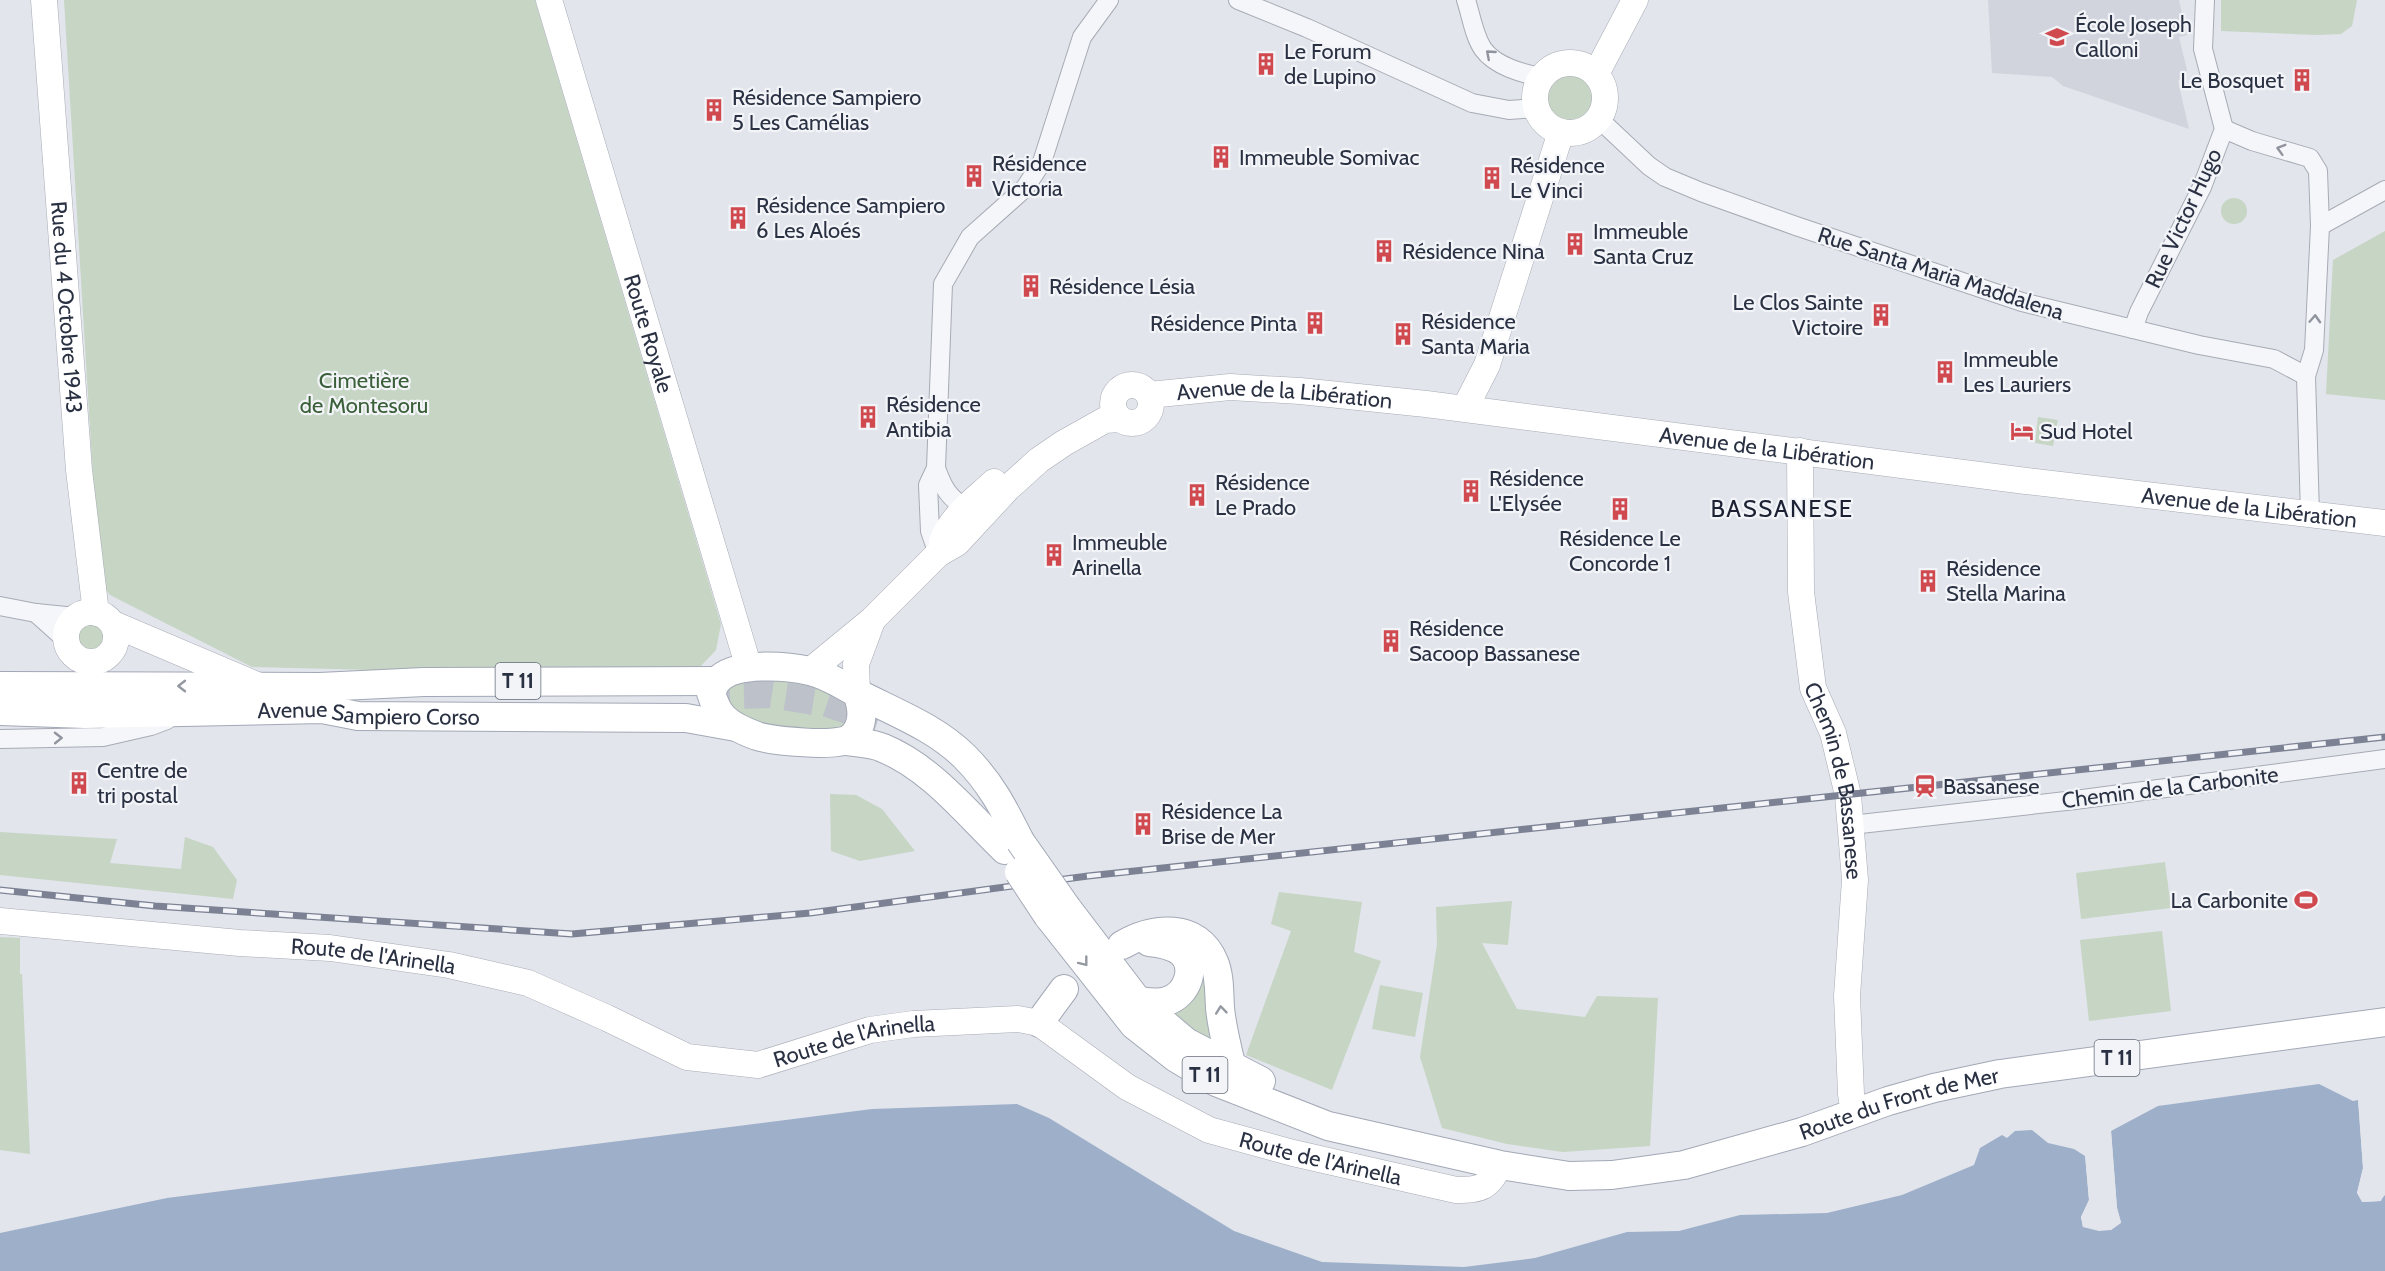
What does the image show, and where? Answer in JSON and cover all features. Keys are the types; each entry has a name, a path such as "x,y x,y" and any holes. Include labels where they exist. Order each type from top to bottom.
{"main road":[{"name":"Rue du 4 Octobre 1943","path":"44,0 79,470 84,640"},
{"name":"Route Royale","path":"549,0 749,668"},
{"path":"1596,74 1635,0"},
{"path":"1569,62 1588,67 1603,84 1606,96 1605,108 1599,119 1582,132 1561,132 1550,127 1536,108 1537,86 1542,76 1550,69 1569,62"},
{"path":"1465,408 1487,365 1561,132"},
{"path":"1487,365 1499,413"},
{"name":"Avenue de la Libération","path":"1117,411 1118,393 1128,386 1140,387 1149,395 1230,387 1300,391 1465,408 2385,523"},
{"path":"938,554 957,501 1045,437 1117,411"},
{"path":"810,671 872,620 938,554 957,543 1008,488 1039,460 1064,442 1117,411"},
{"name":"Chemin de Bassanese","path":"1800,451 1801,592 1813,688 1833,733 1848,795 1850,818 1855,880 1847,996 1851,1094 1854,1113"},
{"path":"846,741 856,733 862,717 862,706 857,693 856,664 872,620"},
{"name":"Avenue Sampiero Corso","path":"0,686 84,640 261,686 321,698 358,716 686,718 736,726"},
{"path":"84,640 261,686"},
{"name":"Route du Front de Mer","path":"707,694 732,671 749,668 777,667 810,671 834,679 857,693 912,719 965,756 993,789 1012,846"},
{"name":"Avenue Sampiero Corso","path":"0,711 85,714 186,712 321,698 424,682 707,694"},
{"path":"707,694 711,693 716,708 724,718 736,726"},
{"name":"Route du Front de Mer","path":"876,725 917,740 962,776 993,808 1012,846 1134,1025 1176,1058 1216,1082 1328,1126 1500,1165 1569,1176 1650,1172 1739,1152 1934,1088 2000,1074 2385,1022"},
{"name":"Route du Front de Mer","path":"736,726 758,736 811,743 846,741 882,747 912,764 1012,846"},
{"name":"Route du Front de Mer","path":"1058,912 1138,1001 1186,1042 1232,1068 1281,1090 1344,1113 1417,1148"},
{"name":"Route de l'Arinella","path":"0,921 240,943 330,948 449,965 528,982 687,1057 758,1065 870,1030 913,1024 1018,1019 1040,1023 1127,1087 1209,1130 1293,1153 1456,1190 1476,1190 1490,1182 1500,1165"},
{"path":"1138,1001 1167,1002 1176,997 1186,987 1189,966 1181,952 1171,946 1127,943 1160,930 1179,932 1199,941 1207,949 1217,973 1222,1025 1232,1068"},
{"path":"1040,1023 1064,989"}],"street":[{"path":"938,554 930,531 928,485 936,468 943,284 970,237 1025,188 1042,162 1082,37 1109,0"},
{"path":"1238,0 1307,28 1472,103 1509,110 1536,108"},
{"path":"1466,0 1483,49 1490,56 1524,74 1542,76"},
{"name":"Rue Victor Hugo","path":"2133,329 2139,312 2202,187 2224,129 2203,50 2205,0"},
{"name":"Rue Santa Maria Maddalena","path":"1599,119 1649,166 1665,177 1701,192 2016,300 2133,329 2274,359 2306,376"},
{"path":"2224,129 2252,141 2310,158 2318,171 2320,226 2314,350 2306,376 2310,515"},
{"path":"2320,226 2385,189"},
{"path":"936,468 944,489 957,501"},
{"path":"929,504 957,501"},
{"path":"0,606 36,613 84,640"},
{"path":"0,739 103,737 151,726 186,712"},
{"name":"Chemin de la Carbonite","path":"1850,818 1860,824 2075,800 2385,759"}],"shaded area":[{"path":"1988,0 2179,0 2187,35 2179,37 2187,70 2184,77 2178,81 2189,129 2063,86 2052,77 1992,73"}],"green space":[{"name":"Cimetière de Montesoru","path":"64,0 535,0 721,624 716,650 700,667 573,675 252,667 110,595 106,590 98,560"},
{"path":"2221,0 2357,0 2352,26 2341,34 2317,35 2221,31"},
{"path":"1571,75 1587,82 1594,98 1587,114 1571,121 1555,114 1548,98 1555,82"},
{"path":"2234,198 2243,202 2247,211 2243,220 2234,224 2225,220 2221,211 2225,202"},
{"path":"2385,231 2385,400 2326,394 2333,260"},
{"path":"2038,417 2058,420 2053,446 2035,443"},
{"path":"91,619 104,625 110,638 104,651 91,657 78,651 72,638 78,625"},
{"path":"750,676 828,688 851,704 844,730 829,735 740,720 725,698 728,689"},
{"path":"830,794 856,795 882,809 915,851 860,861 831,851"},
{"path":"0,832 117,839 110,863 181,869 185,837 213,847 237,880 233,899 0,875"},
{"path":"2165,862 2171,908 2081,919 2076,873"},
{"path":"1279,892 1362,902 1354,952 1381,961 1332,1090 1246,1055 1291,931 1271,924"},
{"path":"1512,901 1508,945 1482,943 1517,1009 1585,1017 1597,996 1658,998 1650,1146 1563,1152 1507,1144 1442,1128 1420,1057 1437,944 1436,907"},
{"path":"2162,931 2171,1011 2089,1021 2080,940"},
{"path":"0,937 20,938 30,1154 0,1150"},
{"path":"1202,954 1213,1046 1167,1008"},
{"path":"1380,985 1423,993 1415,1037 1372,1029"}],"water":[{"path":"2319,1084 2353,1101 2358,1100 2363,1168 2357,1193 2363,1202 2380,1201 2385,1195 2385,1271 0,1271 0,1233 167,1198 872,1109 1017,1104 1049,1118 1234,1231 1322,1262 1464,1267 1535,1258 1627,1232 1679,1231 1740,1215 1827,1213 1902,1195 1974,1165 1980,1148 2002,1135 2007,1138 2015,1131 2032,1130 2048,1143 2074,1149 2085,1156 2089,1200 2081,1217 2083,1227 2111,1230 2121,1222 2117,1208 2111,1131 2158,1106"}],"pier":[{"path":"2358,1097 2361,1099 2366,1167 2361,1192 2364,1199 2379,1198 2385,1192 2381,1201 2362,1202 2357,1193 2363,1168"},
{"path":"2130,1117 2111,1131 2117,1208 2121,1223 2111,1230 2099,1231 2083,1227 2081,1217 2089,1200 2085,1153 2088,1156 2092,1200 2084,1218 2086,1225 2110,1227 2117,1221 2108,1131"}],"tunnel":[{"path":"702,696 770,694 827,703 878,720"}],"railway":[{"path":"0,890 155,906 572,934 810,913 1088,876 2385,737"}],"place":[{"name":"École Joseph Calloni","path":"2057,37"},
{"name":"Le Forum de Lupino","path":"1266,64"},
{"name":"Le Bosquet","path":"2302,80"},
{"name":"Résidence Sampiero 5 Les Camélias","path":"714,110"},
{"name":"Immeuble Somivac","path":"1221,157"},
{"name":"Résidence Victoria","path":"974,176"},
{"name":"Résidence Le Vinci","path":"1492,178"},
{"name":"Résidence Sampiero 6 Les Aloés","path":"738,218"},
{"name":"Immeuble Santa Cruz","path":"1575,244"},
{"name":"Résidence Nina","path":"1384,251"},
{"name":"Résidence Lésia","path":"1031,286"},
{"name":"Le Clos Sainte Victoire","path":"1881,315"},
{"name":"Résidence Pinta","path":"1315,323"},
{"name":"Résidence Santa Maria","path":"1403,334"},
{"name":"Immeuble Les Lauriers","path":"1945,372"},
{"name":"Résidence Antibia","path":"868,417"},
{"name":"Sud Hotel","path":"2022,431"},
{"name":"Résidence L'Elysée","path":"1471,491"},
{"name":"Résidence Le Prado","path":"1197,495"},
{"name":"Résidence Le Concorde 1","path":"1620,509"},
{"name":"Immeuble Arinella","path":"1054,555"},
{"name":"Résidence Stella Marina","path":"1928,581"},
{"name":"Résidence Sacoop Bassanese","path":"1391,641"},
{"name":"Centre de tri postal","path":"79,783"},
{"name":"Bassanese","path":"1925,786"},
{"name":"Résidence La Brise de Mer","path":"1143,824"},
{"name":"La Carbonite","path":"2306,900"}],"district":[{"name":"BASSANESE","path":"1782,509"}]}
